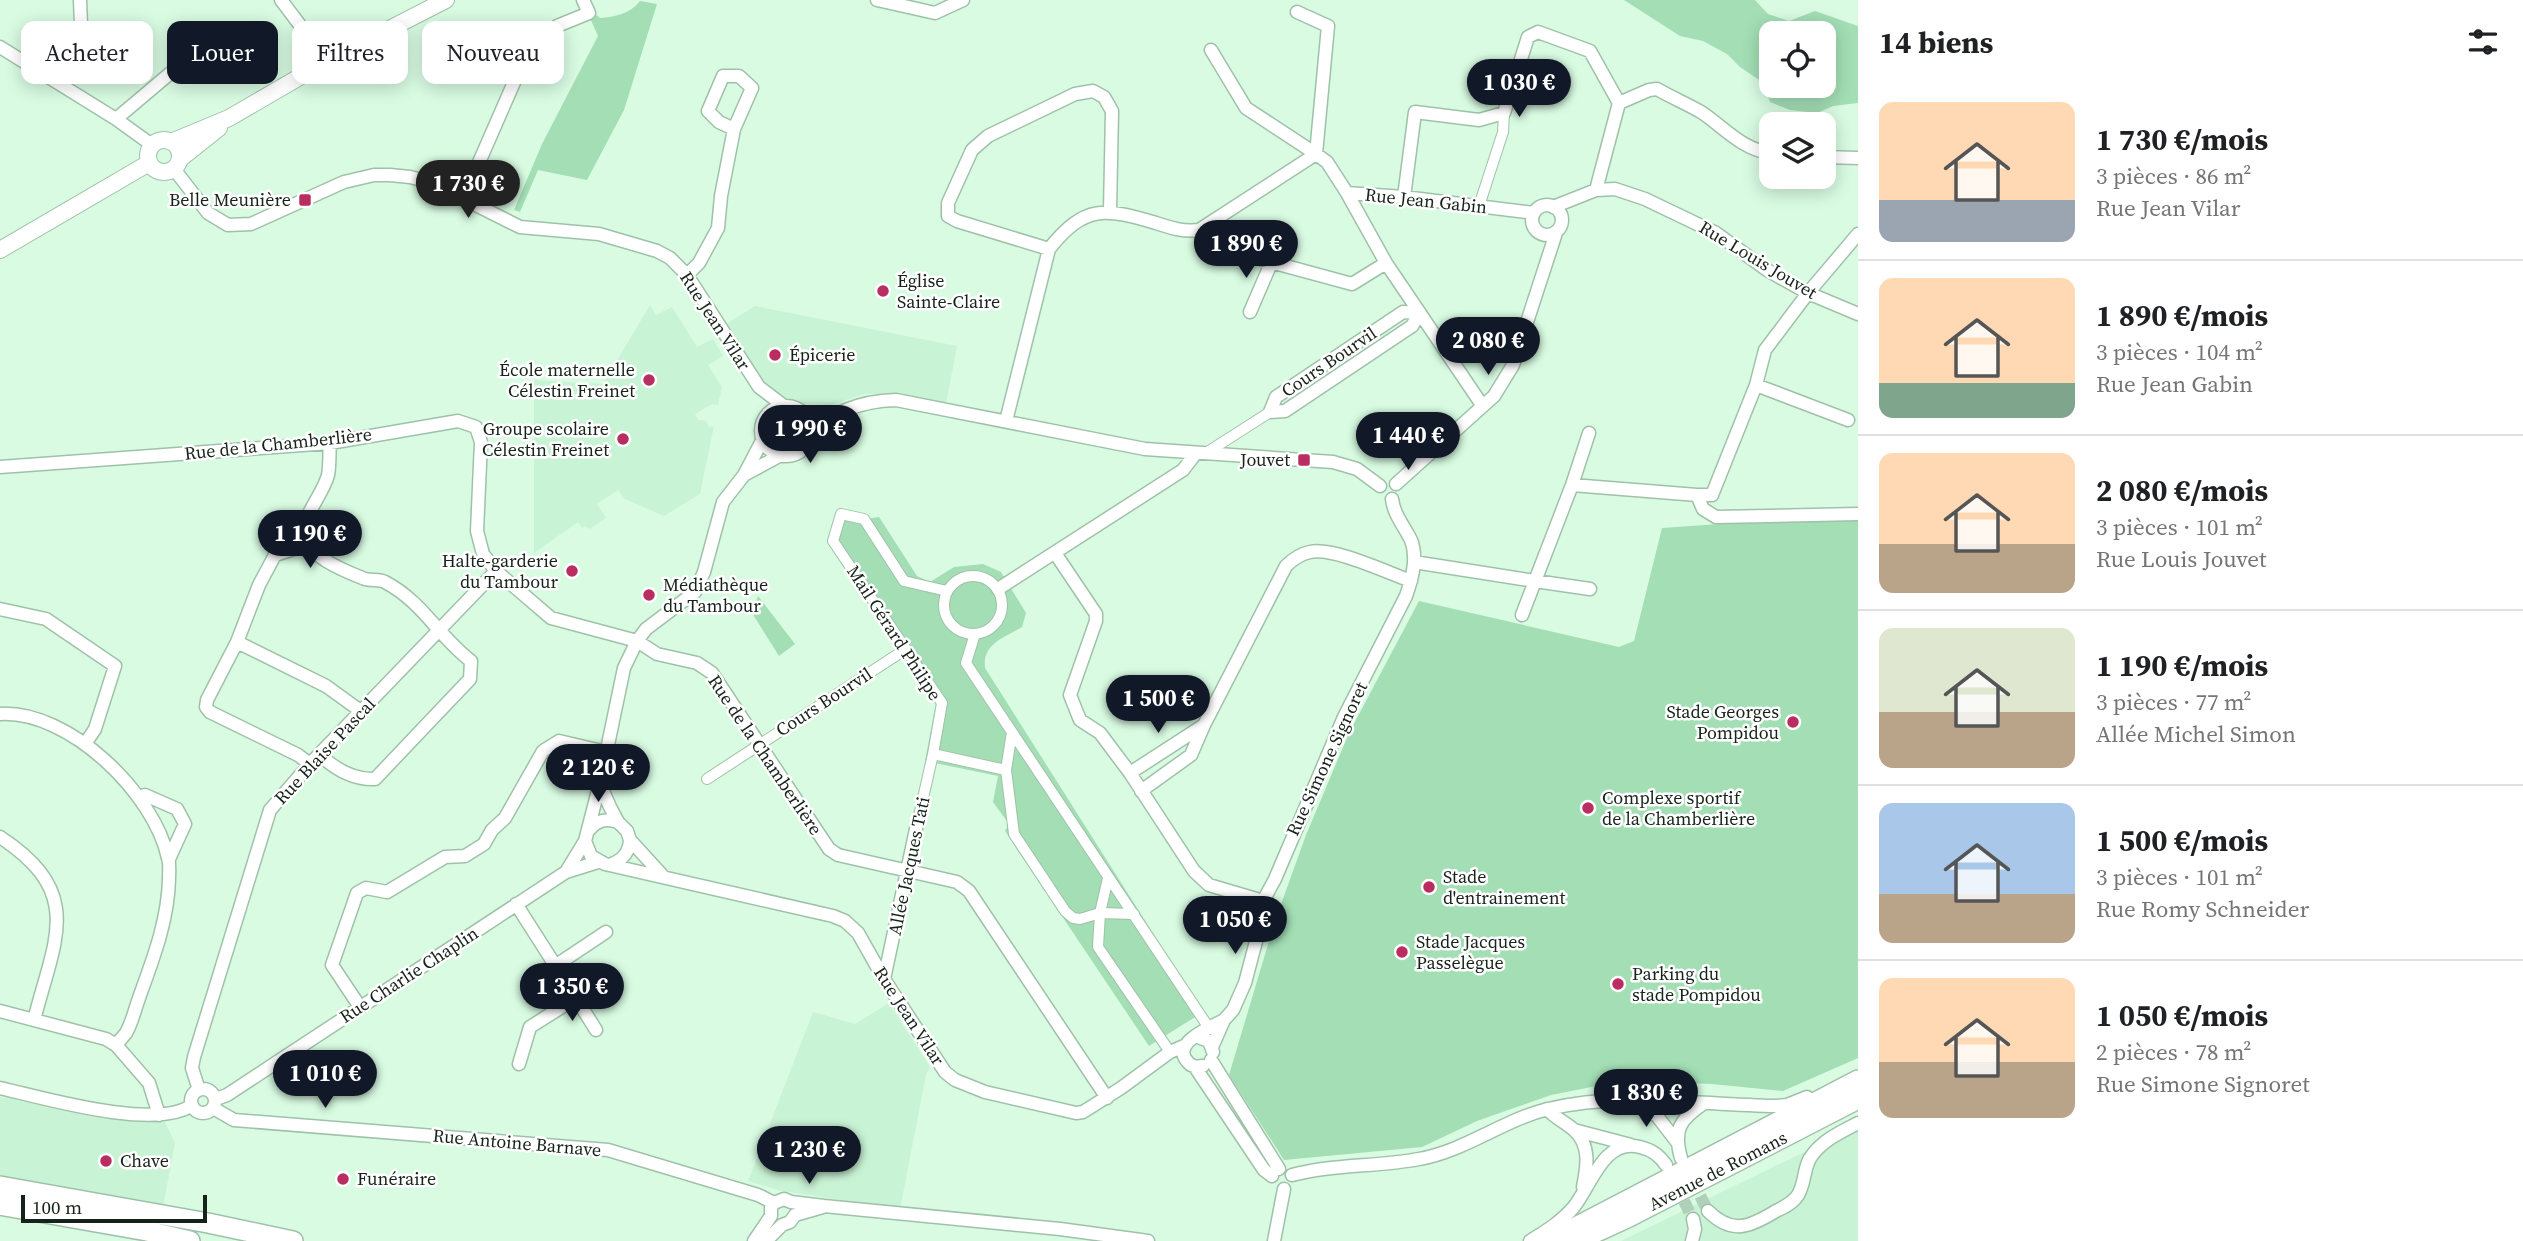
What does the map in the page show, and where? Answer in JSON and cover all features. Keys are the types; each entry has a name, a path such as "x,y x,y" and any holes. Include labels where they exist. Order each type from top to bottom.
{"main road":[{"name":"Avenue de Romans","path":"1549,1241 1858,1080"},
{"name":"Avenue de Romans","path":"1577,1241 1858,1099"},
{"path":"0,1186 293,1241"},
{"path":"0,1205 190,1241"}],"street":[{"path":"80,0 81,21"},
{"path":"281,0 297,21"},
{"path":"405,21 446,0"},
{"path":"463,199 519,71 557,26 589,13 583,0"},
{"path":"877,0 935,13 963,0"},
{"path":"1006,421 1049,249 1062,232 1094,212 1110,211 1184,232 1199,230 1316,154 1328,26 1297,12"},
{"path":"1479,206 1503,132 1504,113 1528,37 1538,32 1590,51 1619,103 1596,190 1558,212"},
{"path":"0,47 21,60"},
{"name":"Rue Jean Gabin","path":"1211,50 1246,108 1327,162 1347,193 1534,213"},
{"path":"116,119 167,76"},
{"path":"149,163 149,150 158,141 171,142 229,118 292,81"},
{"path":"60,84 152,145"},
{"path":"1619,103 1648,90 1657,89 1702,113 1734,138 1759,151"},
{"path":"1049,249 948,216 948,203 972,149 988,136 1075,94 1093,91 1104,97 1112,111 1110,211"},
{"path":"1404,197 1416,112 1479,120 1504,113"},
{"path":"149,163 160,172 177,164 229,118"},
{"path":"687,275 699,263 718,228 721,196 734,129"},
{"path":"171,142 180,152 177,164"},
{"path":"1836,158 1858,159"},
{"path":"0,250 149,163"},
{"name":"Rue Jean Vilar","path":"177,164 208,214 228,225 251,224 344,181 374,176 410,177 430,182 520,227 599,234 657,251 670,258 687,275 759,387 784,406"},
{"name":"Rue Louis Jouvet","path":"1596,190 1615,189 1645,199 1716,233 1767,270 1808,293 1858,314"},
{"path":"1347,193 1385,263 1482,405"},
{"path":"1545,205 1558,212 1562,226 1552,234 1541,234 1534,227 1534,213 1545,205"},
{"path":"1199,230 1216,247 1352,284 1385,263"},
{"path":"1396,484 1494,396 1513,365 1551,253 1552,234"},
{"path":"1572,485 1712,495 1756,384 1765,350 1808,293 1858,234"},
{"path":"1250,312 1272,261"},
{"name":"Cours Bourvil","path":"998,589 1183,471 1201,453 1270,412 1276,397 1403,312 1420,313"},
{"path":"1756,384 1848,420"},
{"name":"Rue Jean Vilar","path":"759,387 765,418"},
{"path":"744,475 781,455 800,452 811,435 833,415 869,402 896,400 1163,452 1346,464 1380,486"},
{"path":"781,455 767,446 762,428 765,418 777,408 784,406 802,412 833,415"},
{"path":"802,412 808,419 811,435"},
{"name":"Rue de la Chamberlière","path":"0,467 330,443 458,421 476,427 481,442 477,531 483,554 496,572 551,618 637,641 656,654 697,663 712,673 829,849 838,855 957,882 969,891 1107,1097"},
{"path":"1522,615 1589,433"},
{"path":"598,862 587,849 587,835 624,668 637,641 659,619 695,592 704,572 723,502 744,475 763,439"},
{"path":"306,545 275,555 259,585 237,642 206,707 210,712 298,755 367,780 374,779 470,679 471,661 452,646 442,630 409,597 382,580 368,580 313,553 306,545 303,530 328,475 330,443"},
{"path":"1380,486 1387,480 1396,484"},
{"path":"1380,486 1381,497 1392,499 1398,493 1396,484"},
{"path":"1698,495 1703,509 1716,517 1858,514"},
{"name":"Rue Simone Signoret","path":"1211,1053 1224,1020 1233,1010 1245,983 1259,930 1263,901 1275,879 1344,717 1400,611 1411,581 1414,562 1412,543 1394,509 1392,499"},
{"name":"Mail Gérard Philipe","path":"933,754 942,702 833,541 841,514 863,519 904,581 947,591"},
{"path":"1141,791 1191,755 1286,566 1297,556 1311,551 1328,551 1411,581"},
{"path":"1055,553 1096,614 1096,621 1070,695 1080,720 1100,733 1194,871 1209,885 1263,901"},
{"path":"1414,562 1590,589"},
{"name":"Rue Blaise Pascal","path":"199,1090 192,1068 194,1057 270,810 496,572"},
{"path":"972,576 991,582 1001,597 1001,614 991,628 975,634 958,630 946,617 944,600 947,591 954,583 972,576"},
{"path":"0,609 46,619 115,666 94,729 85,744"},
{"path":"975,634 966,663 1209,1028"},
{"path":"237,642 326,686 362,712"},
{"name":"Cours Bourvil","path":"707,779 906,649"},
{"path":"0,713 13,713 51,724 85,744 139,797 169,859"},
{"path":"1130,774 1204,725"},
{"path":"1012,732 1006,770 1014,834 1065,911 1073,918 1080,919 1100,913 1134,914"},
{"path":"360,1007 332,965 358,893 366,888 387,892 445,857 465,856 484,844 492,830 505,818 543,751 559,741 606,752"},
{"path":"933,754 1006,770"},
{"name":"Allée Jacques Tati","path":"884,979 933,754"},
{"path":"600,783 618,822 627,831 630,840 662,875"},
{"path":"116,1045 127,1032 158,945 166,910 169,859 186,824 177,809 145,795 139,797"},
{"path":"587,835 599,821 618,822"},
{"name":"Rue Charlie Chaplin","path":"566,872 587,835"},
{"path":"0,837 33,863 45,878 55,897 58,911 57,930 34,1020"},
{"path":"612,864 627,853 630,840"},
{"name":"Rue Jean Vilar","path":"598,862 662,875 845,921 858,933 884,979 938,1062 955,1080 985,1092 1076,1114 1107,1097 1170,1052 1184,1046"},
{"name":"Rue Charlie Chaplin","path":"214,1104 566,872 598,862"},
{"path":"1108,878 1100,913 1098,947 1170,1052"},
{"path":"516,904 596,1030"},
{"path":"555,966 606,932"},
{"path":"519,1064 530,1027 576,998"},
{"path":"0,1011 94,1035 116,1045 149,1083 159,1115"},
{"path":"1224,1020 1189,1040 1184,1046 1183,1055 1264,1170 1276,1172 1287,1169 1292,1175 1292,1182 1283,1189 1274,1241"},
{"path":"1198,1037 1209,1041 1211,1053 1276,1172 1273,1184 1283,1189"},
{"path":"1159,1061 1204,1065 1211,1053"},
{"path":"1292,1175 1419,1159 1462,1145 1547,1109 1598,1102 1668,1101 1787,1105 1858,1074"},
{"path":"0,1088 127,1114 176,1114 192,1105"},
{"path":"208,1089 214,1104 205,1113 198,1112 192,1105 192,1096 199,1090 208,1089"},
{"path":"1627,1102 1645,1108 1657,1116 1676,1142 1681,1158"},
{"name":"Rue Antoine Barnave","path":"214,1104 234,1120 608,1150 764,1196 772,1209"},
{"path":"1676,1142 1682,1120 1703,1104"},
{"path":"1547,1109 1574,1130 1587,1151 1580,1197"},
{"path":"1708,1212 1727,1226 1749,1226 1790,1203 1801,1187 1809,1158 1831,1137 1858,1123"},
{"path":"1574,1130 1653,1152 1666,1165"},
{"path":"1530,1241 1557,1224 1580,1197 1610,1153 1632,1145"},
{"path":"754,1241 780,1199 793,1209 824,1206 1060,1229 1148,1241"},
{"path":"772,1209 773,1220 782,1225"},
{"path":"766,1241 782,1225 790,1222 793,1209"},
{"path":"1692,1241 1695,1230 1693,1219"}],"shaded area":[{"path":"1624,0 1755,0 1768,14 1789,21 1759,21 1759,80 1727,54 1703,41 1680,36"},
{"path":"640,1 657,4 624,110 587,180 538,170 520,212 514,210 542,144 598,36 590,18 597,15 600,18 622,14"},
{"path":"1815,11 1858,26 1858,103 1808,112 1790,110 1770,102 1768,98 1836,98 1836,21 1789,21"},
{"name":"Groupe scolaire Célestin Freinet","path":"650,305 656,315 672,307 697,347 713,339 723,356 708,365 722,387 718,405 712,404 695,414 698,420 706,421 709,427 714,426 700,494 664,516 625,499 618,490 597,504 606,518 590,529 585,526 582,528 578,522 534,553 534,380 603,384"},
{"path":"755,306 957,346 946,404 888,394 864,394 831,405 797,403 784,398 770,389 726,324"},
{"path":"879,517 917,576 930,582 954,567 983,564 1001,572 1026,613 1022,627 991,647 985,660 985,668 1203,1012 1149,1046 1005,831 1009,824 993,802 998,776 925,761 936,703 831,548 842,532 844,519 853,521"},
{"name":"Complexe sportif de la Chamberlière","path":"1805,518 1858,518 1858,1058 1783,1091 1712,1084 1622,1081 1551,1095 1477,1121 1422,1147 1284,1160 1229,1075 1275,921 1306,835 1349,733 1419,601 1619,647 1634,641 1662,528"},
{"path":"758,596 795,644 779,656 752,613"},
{"path":"889,1003 930,1067 926,1075 900,1209 782,1191 748,1181 813,1012 855,1024"},
{"path":"0,1097 124,1121 165,1122 175,1143 163,1207 0,1177"},
{"path":"1858,1126 1858,1241 1621,1241"}],"tunnel":[{"path":"1692,1180 1708,1211"},
{"path":"1676,1185 1693,1219"}],"place":[{"name":"Belle Meunière","path":"305,200"},
{"name":"Église Sainte-Claire","path":"883,291"},
{"name":"Épicerie","path":"775,355"},
{"name":"École maternelle Célestin Freinet","path":"649,380"},
{"name":"Groupe scolaire Célestin Freinet","path":"623,439"},
{"name":"Jouvet","path":"1304,460"},
{"name":"Halte-garderie du Tambour","path":"572,571"},
{"name":"Médiathèque du Tambour","path":"649,595"},
{"name":"Stade Georges Pompidou","path":"1793,722"},
{"name":"Complexe sportif de la Chamberlière","path":"1588,808"},
{"name":"Stade d'entrainement","path":"1429,887"},
{"name":"Stade Jacques Passelègue","path":"1402,952"},
{"name":"Parking du stade Pompidou","path":"1618,984"},
{"name":"Chave","path":"106,1161"},
{"name":"Funéraire","path":"343,1179"}]}
